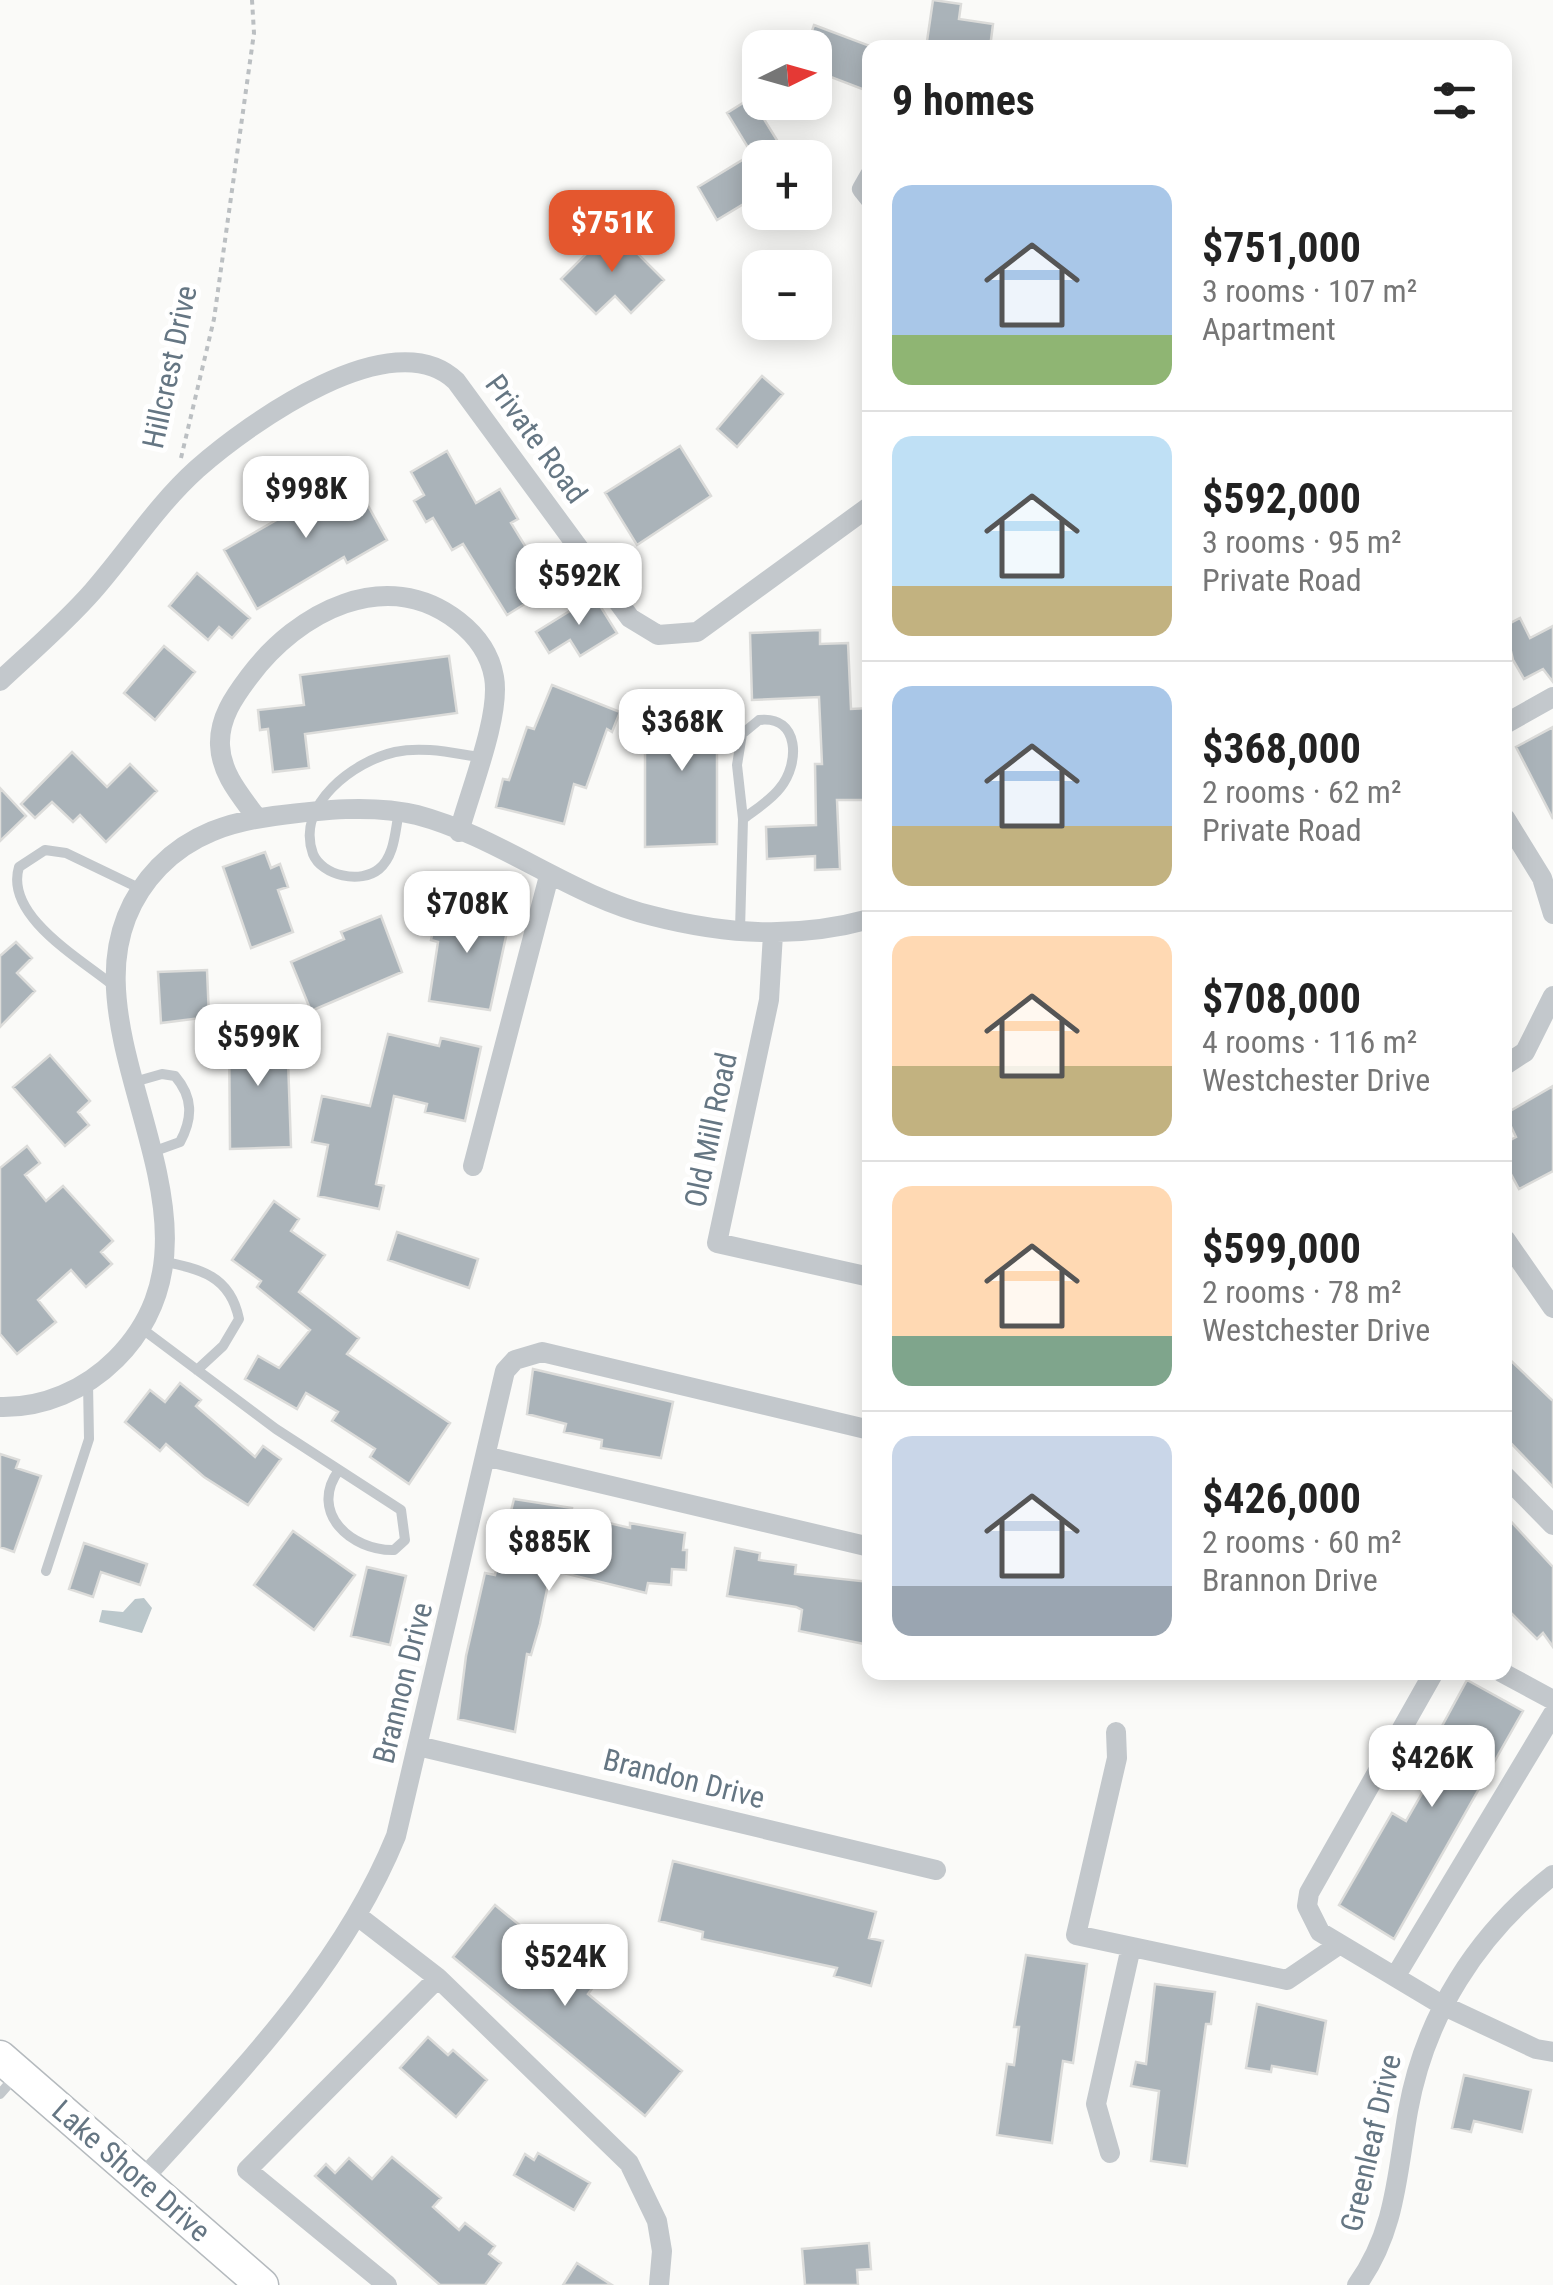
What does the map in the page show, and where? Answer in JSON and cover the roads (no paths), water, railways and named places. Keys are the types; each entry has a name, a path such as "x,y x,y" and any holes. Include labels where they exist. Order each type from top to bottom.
{"main road":[{"name":"Lake Shore Drive","path":"6,2075 142,2180 262,2285"}],"street":[{"name":"Private Road","path":"172,496 237,437 333,381 381,362 416,360 444,369 456,382 630,618 658,635 697,632 862,512"},
{"name":"Hillcrest Drive","path":"0,681 93,591 172,496"},
{"path":"257,818 227,776 222,755 223,720 231,701 256,668 299,627 351,601 394,595 414,598 445,611 469,629 482,646 494,678 492,722 459,832"},
{"path":"1512,720 1553,696"},
{"path":"0,1407 36,1404 88,1382 127,1348 141,1328 156,1292 164,1202 156,1151 119,1033 116,988 121,941 141,889 179,849 206,833 257,818 316,812 398,812 459,832 548,876 651,916 773,934 808,932 862,921"},
{"path":"1512,827 1547,874 1553,914"},
{"path":"474,1166 548,876"},
{"name":"Old Mill Road","path":"773,934 769,1000 717,1244 862,1275"},
{"path":"1512,1060 1525,1052 1553,996"},
{"path":"1512,1250 1553,1308"},
{"name":"Brannon Drive","path":"142,2180 333,1959 359,1918 396,1836 489,1457 505,1371 514,1360 542,1352 862,1428"},
{"path":"489,1457 862,1545"},
{"path":"1512,1483 1553,1525"},
{"path":"1512,1678 1553,1700"},
{"path":"1430,1680 1310,1893 1312,1921 1320,1932 1442,2006 1536,2050 1553,2052"},
{"path":"1395,1977 1553,1714"},
{"path":"1116,1732 1117,1758 1076,1935 1288,1980 1340,1944"},
{"name":"Brandon Drive","path":"418,1746 936,1870"},
{"name":"Greenleaf Drive","path":"1357,2285 1377,2253 1394,2207 1414,2082 1442,2006 1486,1939 1553,1875"},
{"path":"359,1918 438,1978 630,2163 657,2220 662,2251 659,2285"},
{"path":"1110,2153 1096,2104 1130,1947"},
{"path":"387,2285 247,2170 438,1978"}],"lane":[{"path":"740,932 744,819 737,765 742,734 758,720 780,722 790,731 794,744 790,773 779,790 744,819"},
{"path":"398,812 390,853 380,868 364,876 340,875 322,867 313,853 316,812 333,784 367,762 396,752 431,750 479,756"},
{"path":"116,988 43,927 21,903 14,884 19,866 45,850 66,854 141,889"},
{"path":"134,1082 162,1074 174,1076 190,1105 189,1126 180,1142 156,1151"},
{"path":"161,1261 206,1270 235,1300 239,1318 223,1346 197,1370"},
{"path":"141,1328 338,1470 401,1510 405,1540 394,1550 376,1550 330,1519 325,1502 328,1484 338,1470"},
{"path":"46,1571 89,1439 88,1382"}]}
